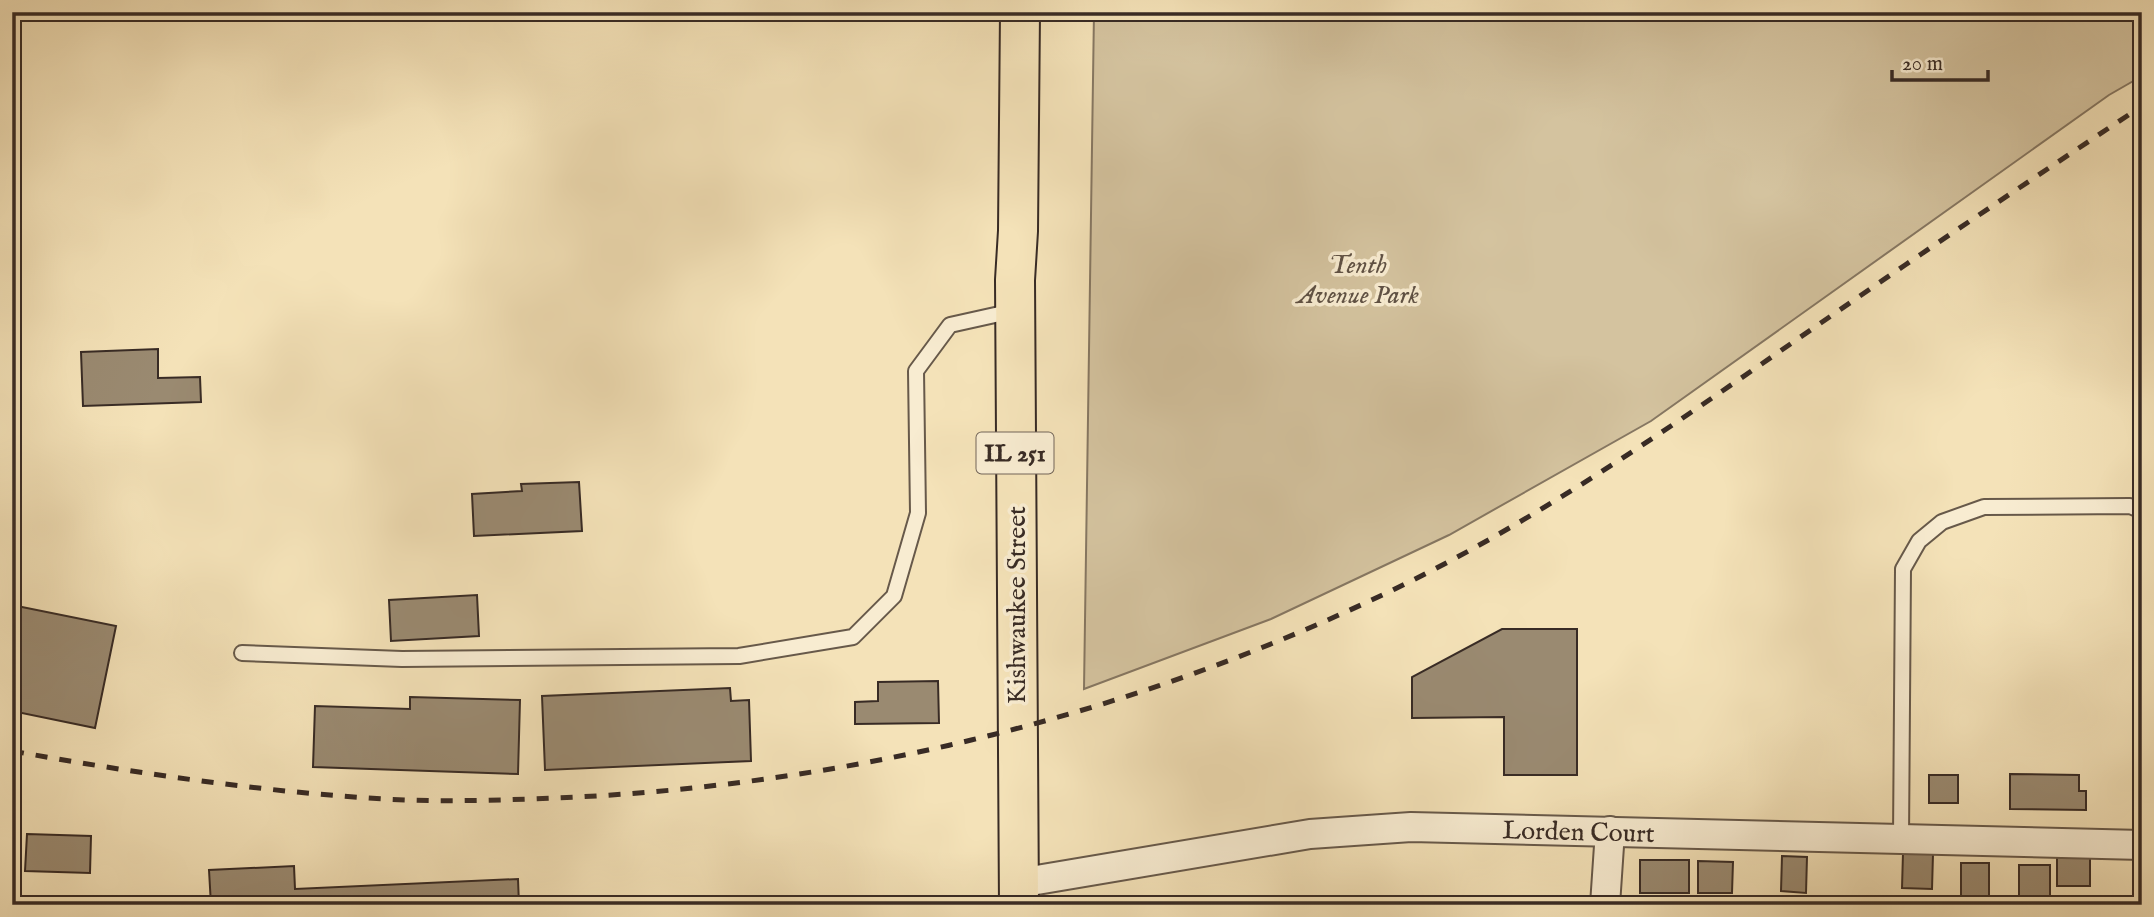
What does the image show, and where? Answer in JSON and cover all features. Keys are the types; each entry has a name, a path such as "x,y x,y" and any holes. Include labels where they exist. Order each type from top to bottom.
{"main road":[{"name":"Kishwaukee Street","path":"1019,894 1015,311 1020,12"}],"street":[{"name":"Lorden Court","path":"1019,894 1310,834 1410,827 2142,845"},
{"path":"1605,905 1610,831"}],"lane":[{"path":"242,653 402,659 739,656 853,637 894,596 918,513 916,371 950,325 1015,311"},
{"path":"1901,839 1903,569 1919,541 1942,522 1984,507 2130,506 2142,510"}],"green space":[{"name":"Tenth Avenue Park","path":"1094,12 2142,12 2142,76 2109,95 1651,421 1449,535 1271,619 1084,689"}],"building":[{"path":"158,349 158,378 200,377 201,402 83,406 81,352"},
{"path":"579,482 582,531 474,536 472,494 522,491 521,484"},
{"path":"477,595 479,636 391,641 389,600"},
{"path":"12,605 116,626 95,728 12,711"},
{"path":"1502,629 1577,629 1577,775 1504,775 1504,717 1412,718 1412,677"},
{"path":"938,681 939,723 855,724 855,702 878,701 878,682"},
{"path":"730,688 731,701 749,700 751,761 545,770 542,696"},
{"path":"410,697 520,700 518,774 313,767 315,706 410,709"},
{"path":"2010,774 2079,775 2079,791 2086,791 2086,810 2010,809"},
{"path":"1929,775 1958,775 1958,803 1929,803"},
{"path":"27,834 91,836 90,873 25,871"},
{"path":"1903,853 1933,854 1932,889 1902,888"},
{"path":"2057,855 2090,855 2090,886 2057,886"},
{"path":"1782,856 1807,857 1806,893 1781,891"},
{"path":"1640,860 1689,860 1689,893 1640,893"},
{"path":"1698,861 1733,862 1732,893 1698,893"},
{"path":"1961,863 1989,863 1989,897 1961,897"},
{"path":"2019,865 2050,865 2050,900 2019,900"},
{"path":"294,866 295,889 518,879 519,905 211,905 209,870"}],"railway":[{"path":"12,751 190,779 323,795 447,801 577,797 687,789 796,775 904,755 1012,730 1117,699 1221,663 1323,622 1423,575 1525,519 1672,425 2142,106"}]}
